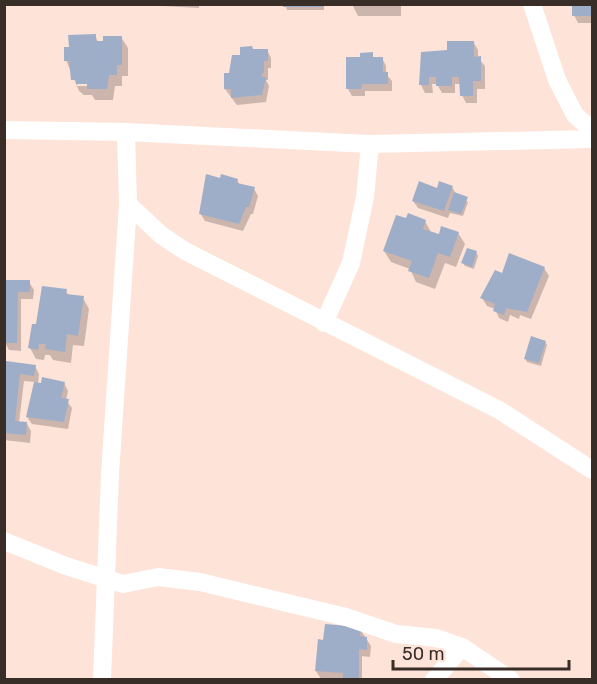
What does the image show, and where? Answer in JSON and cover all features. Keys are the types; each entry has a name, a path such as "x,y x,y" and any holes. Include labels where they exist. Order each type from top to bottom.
{"street":[{"path":"532,4 557,80 575,115 592,130"},
{"path":"4,130 126,132 370,144 592,139"},
{"path":"102,680 110,474 128,204 126,132"},
{"path":"324,323 351,263 365,197 370,144"},
{"path":"128,204 161,235 185,250 324,323 499,410 592,470"},
{"path":"5,541 66,566 123,584 158,577 200,582 346,617 396,634 436,639 462,647 511,680"},
{"path":"434,680 462,647"}],"building":[{"path":"283,4 323,4 323,7 283,7"},
{"path":"572,4 592,4 592,16 572,16"},
{"path":"96,34 96,41 103,41 103,36 122,36 122,65 117,65 117,75 109,75 107,89 87,89 87,84 76,84 76,80 71,80 69,61 64,61 64,47 69,47 68,35"},
{"path":"447,41 474,41 474,57 481,56 481,81 473,81 473,96 460,96 459,77 452,77 452,86 436,86 436,77 429,77 429,85 419,85 421,52 447,50"},
{"path":"252,46 253,49 268,49 268,61 264,61 264,73 262,73 262,77 266,77 262,95 231,98 231,89 224,89 224,73 229,73 232,55 240,55 240,47"},
{"path":"373,52 373,57 383,57 383,72 388,72 388,84 362,84 361,89 346,89 346,57 360,57 360,53"},
{"path":"206,174 220,178 221,174 238,179 237,183 255,187 249,207 246,207 239,224 199,214"},
{"path":"419,181 437,188 439,181 453,186 444,211 412,201"},
{"path":"454,192 468,197 461,214 448,210"},
{"path":"408,213 426,220 423,229 439,234 441,226 459,232 450,257 438,253 429,278 408,271 412,261 383,251 396,215 406,218"},
{"path":"467,248 477,251 472,267 461,263"},
{"path":"509,253 545,267 527,312 506,308 504,315 493,311 495,304 480,298 495,270 502,273"},
{"path":"4,280 30,280 30,292 18,292 17,343 4,343"},
{"path":"42,286 67,289 66,294 84,296 78,336 67,334 65,352 45,349 46,344 39,344 38,350 28,348 32,324 36,324"},
{"path":"531,336 546,341 539,363 524,359"},
{"path":"6,361 36,365 34,376 20,374 15,421 27,422 26,435 4,433"},
{"path":"42,377 65,382 61,398 69,399 64,422 26,417 34,382 41,383"},
{"path":"325,624 361,627 360,636 367,637 367,650 359,649 359,680 343,680 343,673 315,671 318,639 323,640"}]}
